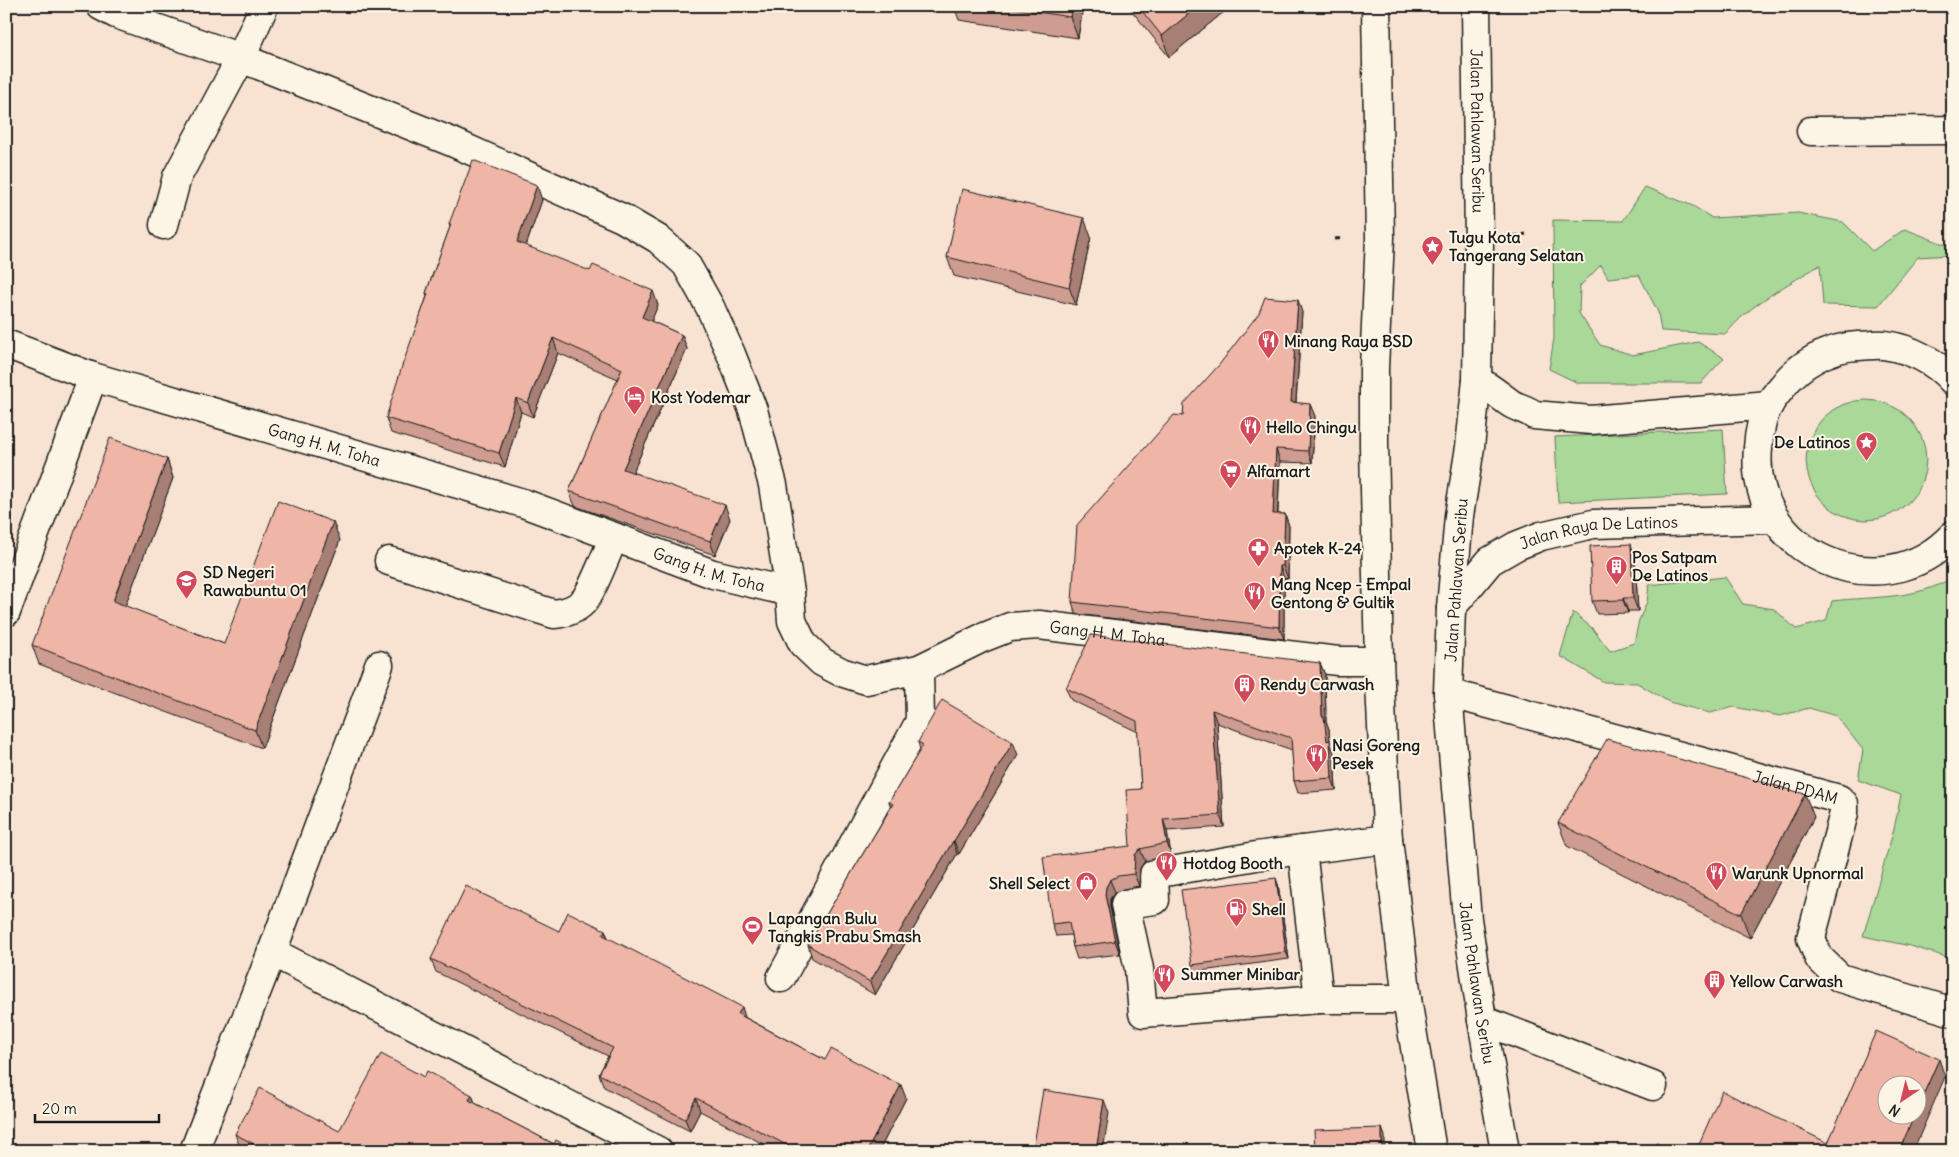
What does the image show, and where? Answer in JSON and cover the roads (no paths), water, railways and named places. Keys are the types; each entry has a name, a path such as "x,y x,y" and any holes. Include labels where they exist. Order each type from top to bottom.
{"street":[{"path":"101,6 116,14 241,58 452,142 622,218 658,239 686,264 714,314 753,410 773,485 790,592"},
{"path":"164,225 177,177 198,134 241,58 264,6"},
{"path":"1376,6 1380,238 1374,368 1374,445 1379,661 1388,839 1407,999 1432,1151"},
{"name":"Jalan Pahlawan Seribu","path":"1476,6 1479,243 1477,380 1470,447 1459,516 1451,608 1448,693 1467,919 1482,1020 1505,1151"},
{"path":"1811,130 1950,130 1953,128"},
{"name":"Gang H. M. Toha","path":"6,344 93,377 523,503 713,574 790,592 792,620 803,644 822,662 841,672 866,680 919,669 982,638 1003,630 1038,626 1338,661 1379,661"},
{"path":"1953,382 1947,374 1918,354 1884,345 1850,346 1817,357 1789,378 1769,405 1759,433 1756,463 1761,491 1774,519 1795,542 1822,560 1853,570 1885,570 1916,562 1943,545 1953,535"},
{"path":"6,612 93,377"},
{"path":"1477,380 1500,393 1511,404 1534,415 1590,420 1769,405"},
{"name":"Jalan Raya De Latinos","path":"1451,608 1490,561 1516,546 1541,536 1593,524 1774,519"},
{"path":"389,561 554,614 564,613 584,601 614,537"},
{"path":"194,1151 272,952 379,665"},
{"path":"781,978 920,721 919,669"},
{"name":"Jalan PDAM","path":"1448,693 1839,799 1844,804 1844,813 1811,938 1819,958 1840,978 1953,1012"},
{"path":"1388,839 1302,850 1154,874 1155,900 1125,904 1139,969 1144,1013 1318,999 1407,999"},
{"path":"1302,850 1318,999"},
{"path":"272,952 658,1151"},
{"path":"1482,1020 1653,1086"}],"place":[{"name":"Tugu Kota Tangerang Selatan","path":"1433,265"},
{"name":"Minang Raya BSD","path":"1268,360"},
{"name":"Kost Yodemar","path":"635,416"},
{"name":"Hello Chingu","path":"1250,446"},
{"name":"De Latinos","path":"1866,461"},
{"name":"Alfamart","path":"1231,490"},
{"name":"Apotek K-24","path":"1258,567"},
{"name":"Pos Satpam De Latinos","path":"1616,585"},
{"name":"SD Negeri Rawabuntu 01","path":"187,600"},
{"name":"Mang Ncep - Empal Gentong & Gultik","path":"1255,612"},
{"name":"Rendy Carwash","path":"1244,703"},
{"name":"Nasi Goreng Pesek","path":"1316,773"},
{"name":"Hotdog Booth","path":"1167,882"},
{"name":"Warunk Upnormal","path":"1716,892"},
{"name":"Shell Select","path":"1086,902"},
{"name":"Shell","path":"1236,928"},
{"name":"Lapangan Bulu Tangkis Prabu Smash","path":"752,946"},
{"name":"Summer Minibar","path":"1165,993"},
{"name":"Yellow Carwash","path":"1714,1000"}]}
